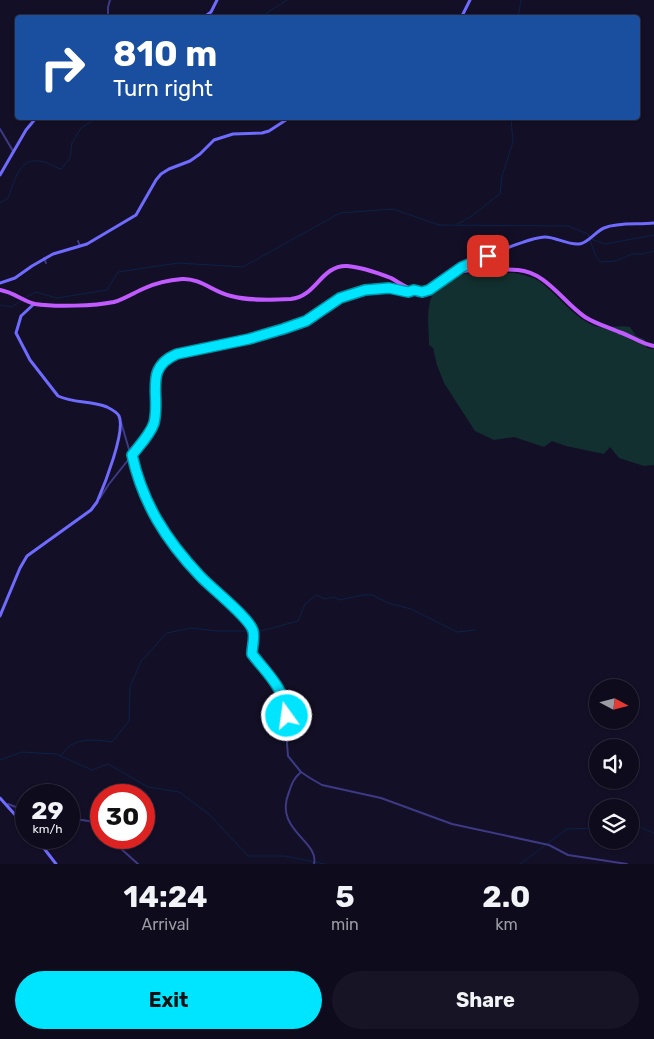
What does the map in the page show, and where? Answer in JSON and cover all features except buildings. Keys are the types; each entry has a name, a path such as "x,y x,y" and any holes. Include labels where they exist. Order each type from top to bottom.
{"main road":[{"path":"0,290 21,297 34,304 109,303 155,284 181,279 199,281 237,298 292,299 307,294 324,274 332,269 346,266 376,273 422,292 429,290 455,273 519,270 534,274 544,280 592,321 621,332 638,342 654,346"}],"street":[{"path":"108,15 110,0"},
{"path":"207,15 211,12 216,0"},
{"path":"462,15 470,0"},
{"path":"0,175 26,130 34,120"},
{"path":"0,282 16,278 44,258 80,246 136,215 161,174 169,168 190,161 214,140 233,134 262,133 287,120"},
{"path":"0,129 14,152"},
{"path":"455,273 469,264 538,238 560,239 579,244 584,243 590,237 610,226 654,223"},
{"path":"78,241 80,246"},
{"path":"44,258 46,263"},
{"path":"0,616 27,556 91,510 144,440 153,425 156,408 154,388 156,375 161,364 168,358 193,350 249,339 283,329 306,321 340,298 365,290 389,288 408,292 414,290"},
{"path":"34,304 22,316 16,333 24,351 58,396 112,409 119,416 124,425 135,470 153,516 167,537 201,578 247,620 253,631 252,654 278,686 285,701 288,756 301,772 322,784 381,798 452,824 549,845 568,855 627,864"},
{"path":"97,502 119,440 120,420"},
{"path":"301,772 293,779 286,799 287,820 311,848 315,859 314,864"},
{"path":"0,798 15,814"},
{"path":"6,804 15,807"},
{"path":"44,849 56,864"},
{"path":"121,849 138,864"}],"green space":[{"path":"514,273 540,282 576,315 591,324 599,327 630,327 636,336 644,339 647,348 654,349 654,465 644,466 619,458 610,447 604,454 552,441 544,447 514,437 494,440 475,431 444,383 433,348 429,345 429,306 434,293 441,284 451,278 462,274"}],"waterway":[{"path":"264,15 287,0"},
{"path":"518,15 521,0"},
{"path":"0,203 8,198 21,168 31,161 41,161 61,169 70,158 72,143 81,128 94,120"},
{"path":"457,224 474,214 500,194 502,176 513,142 511,120"},
{"path":"25,298 36,292 57,298 107,290 118,272 178,263 243,267 340,213 393,209 439,225 568,226 588,234 589,237"},
{"path":"591,239 605,244 654,235"},
{"path":"590,240 600,262 616,261 632,254 654,251"},
{"path":"0,305 12,307 22,300"},
{"path":"61,756 65,750 77,742 90,740 112,742 129,721 130,687 141,661 167,633 191,628 217,631 261,631 298,621 305,604 316,595 325,599 334,597 339,600 373,595 388,603 411,609 457,632 475,630"},
{"path":"0,760 22,752 56,754 92,770 108,764 148,787 179,792 209,814 248,856 285,856 325,864"},
{"path":"639,827 654,833"},
{"path":"520,864 567,829 589,828"}],"route":[{"path":"287,716 285,701 278,686 252,654 253,631 247,620 201,578 167,537 153,516 135,470 132,455 153,425 156,408 154,388 156,375 161,364 177,354 249,339 283,329 306,321 340,298 365,290 389,288 403,292 429,290 442,279 455,273 462,267 488,256"}]}
